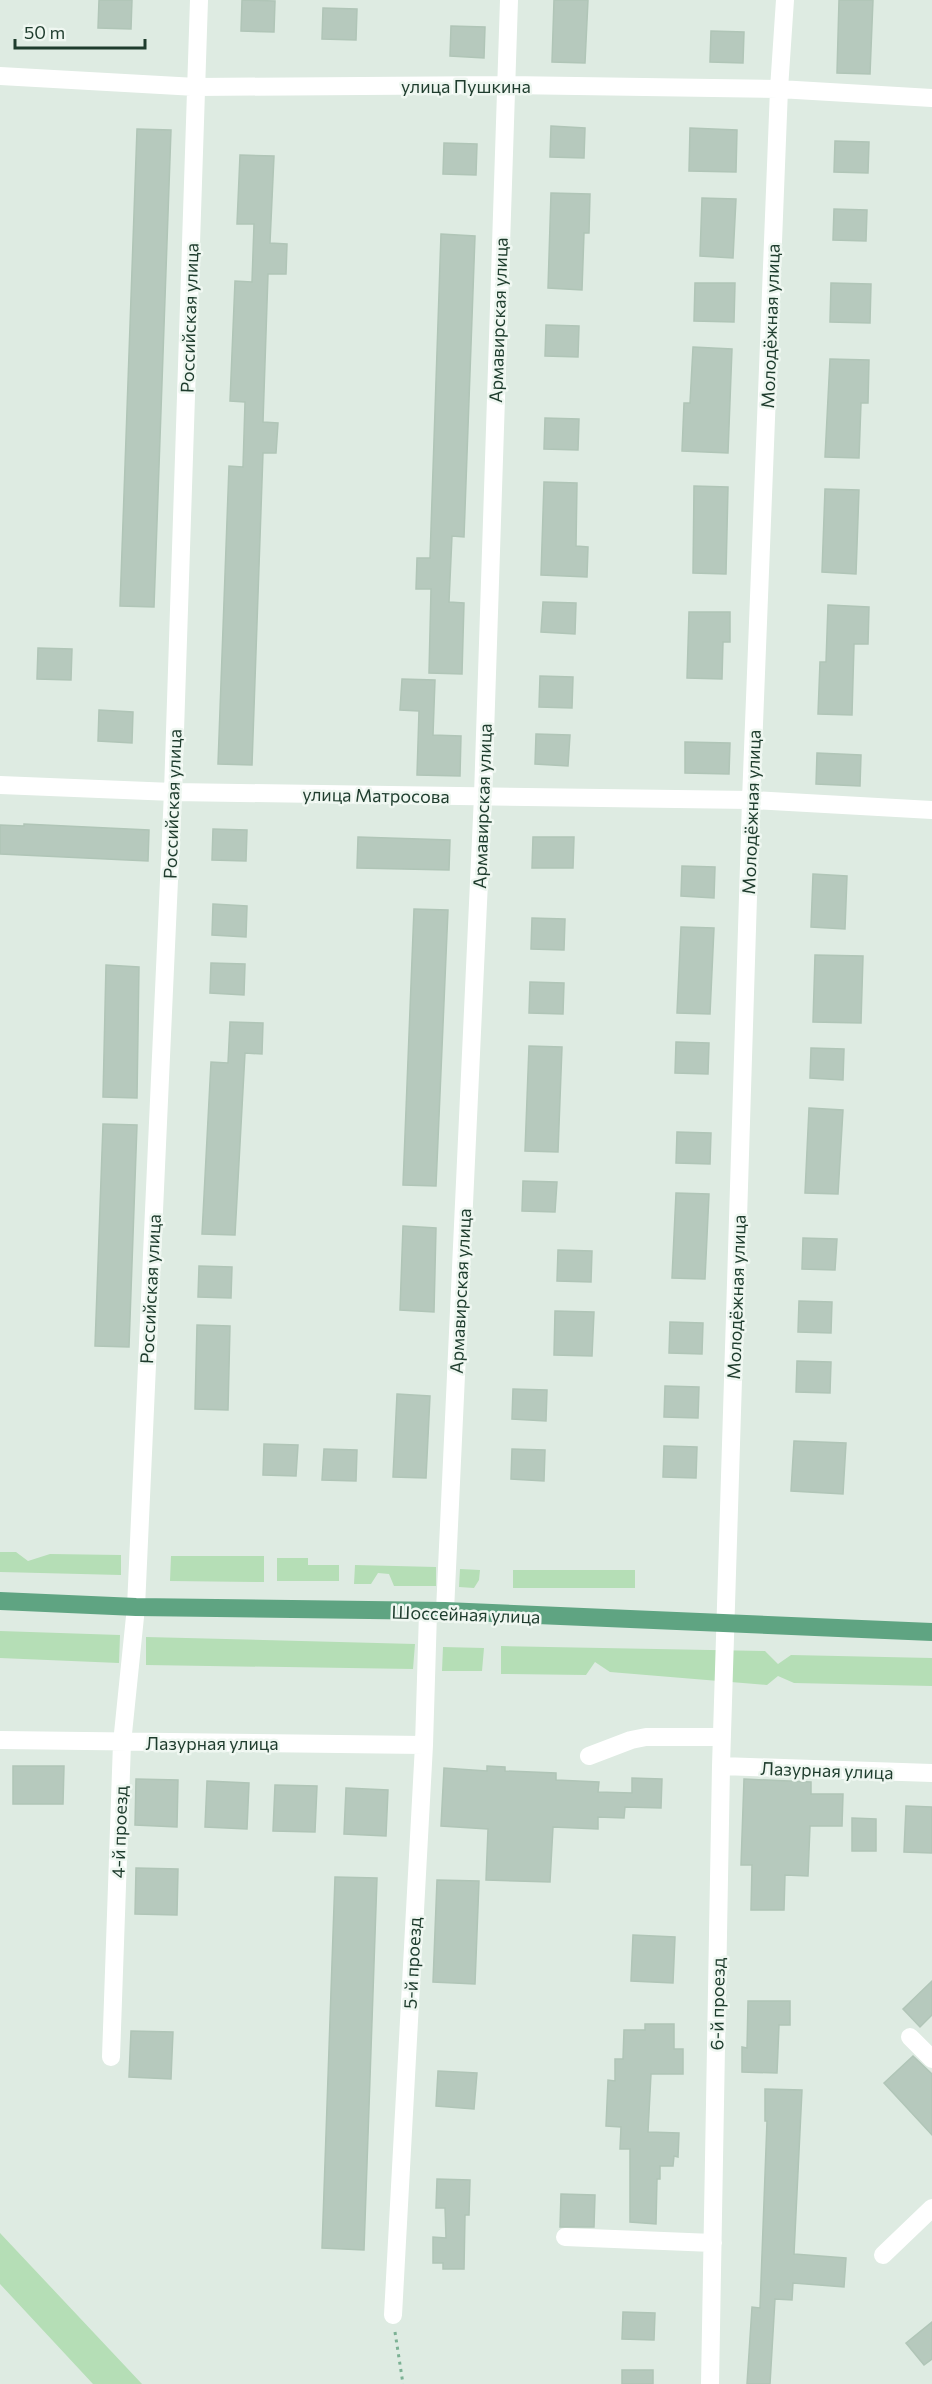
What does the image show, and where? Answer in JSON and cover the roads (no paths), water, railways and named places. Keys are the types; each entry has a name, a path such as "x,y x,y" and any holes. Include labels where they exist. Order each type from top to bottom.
{"main road":[{"name":"Шоссейная улица","path":"0,1601 136,1607 436,1612 932,1632"}],"street":[{"name":"Российская улица","path":"136,1607 172,792 199,0"},
{"name":"Армавирская улица","path":"436,1612 483,796 509,0"},
{"name":"Молодёжная улица","path":"727,1624 751,800 779,89 785,0"},
{"name":"улица Пушкина","path":"0,76 196,87 506,85 779,89 932,98"},
{"name":"улица Матросова","path":"0,784 172,792 751,800 932,810"},
{"name":"4-й проезд","path":"111,2057 123,1743 136,1607"},
{"name":"5-й проезд","path":"393,2315 424,1745 436,1612"},
{"name":"6-й проезд","path":"710,2384 722,1737 727,1624"},
{"path":"589,1756 631,1740 646,1737 722,1737"},
{"name":"Лазурная улица","path":"0,1740 424,1745"},
{"name":"Лазурная улица","path":"722,1766 932,1773"},
{"path":"909,2037 932,2059"},
{"path":"883,2255 932,2208"},
{"path":"565,2237 713,2243"}]}
